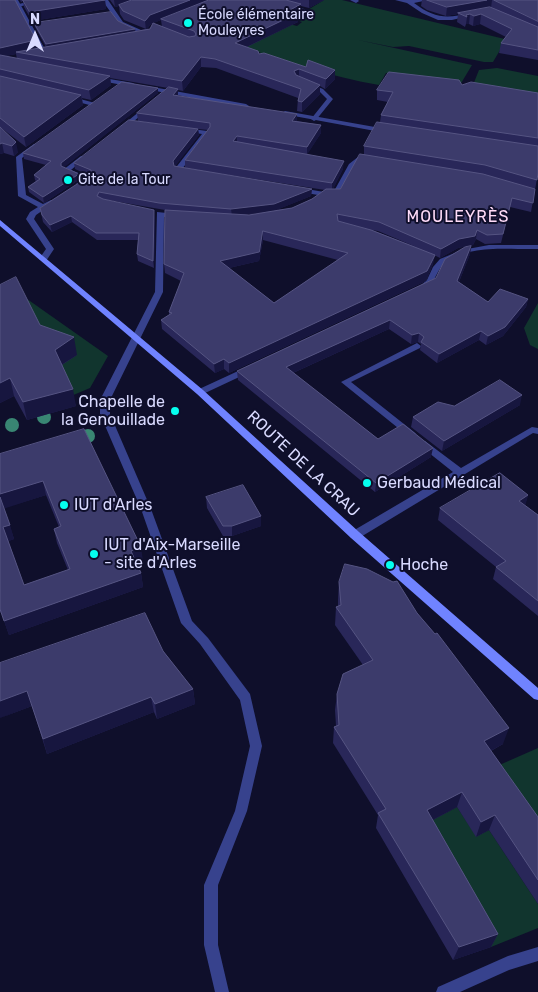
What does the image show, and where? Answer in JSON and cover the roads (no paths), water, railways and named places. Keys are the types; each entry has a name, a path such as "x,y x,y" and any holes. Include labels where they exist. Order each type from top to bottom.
{"main road":[{"name":"ROUTE DE LA CRAU","path":"0,222 135,339 200,392 355,534 538,695"}],"street":[{"path":"43,0 17,2 44,53"},
{"path":"105,0 121,23 148,35"},
{"path":"262,0 305,10"},
{"path":"398,0 409,2 425,0"},
{"path":"409,2 424,13 446,20 477,13"},
{"path":"104,13 122,9"},
{"path":"29,24 38,23"},
{"path":"148,35 152,28"},
{"path":"138,36 148,35"},
{"path":"36,54 54,51"},
{"path":"93,78 255,108"},
{"path":"298,82 321,90 330,99 314,119"},
{"path":"114,88 121,83"},
{"path":"160,97 167,92"},
{"path":"65,97 92,104"},
{"path":"85,109 100,98"},
{"path":"113,134 154,103"},
{"path":"275,112 398,132"},
{"path":"129,122 139,124"},
{"path":"178,129 207,133 177,170 195,172"},
{"path":"22,155 40,141"},
{"path":"19,146 22,155 22,196 43,207"},
{"path":"74,188 89,179 66,170 90,152"},
{"path":"286,187 335,195 351,165 358,159 383,163"},
{"path":"342,164 351,165"},
{"path":"310,204 324,194"},
{"path":"43,259 50,249 30,219 31,216 43,207 58,198"},
{"path":"152,213 186,216"},
{"path":"160,214 159,292 105,400 105,414 146,509 186,623 204,641 246,698 256,746 241,811 211,885 211,945 222,992"},
{"path":"413,292 431,283 437,260 456,254 484,249 538,247"},
{"path":"417,346 345,382 461,473"},
{"path":"200,392 261,363"},
{"path":"355,534 532,430 538,431"},
{"path":"443,992 508,962 538,954"}],"place":[{"name":"École élémentaire Mouleyres","path":"188,23"},
{"name":"Gite de la Tour","path":"68,180"},
{"name":"Chapelle de la Genouillade","path":"175,411"},
{"name":"Gerbaud Médical","path":"367,483"},
{"name":"IUT d'Arles","path":"64,505"},
{"name":"IUT d'Aix-Marseille - site d'Arles","path":"94,554"},
{"name":"Hoche","path":"390,565"}],"district":[{"name":"MOULEYRÈS","path":"458,217"}]}
